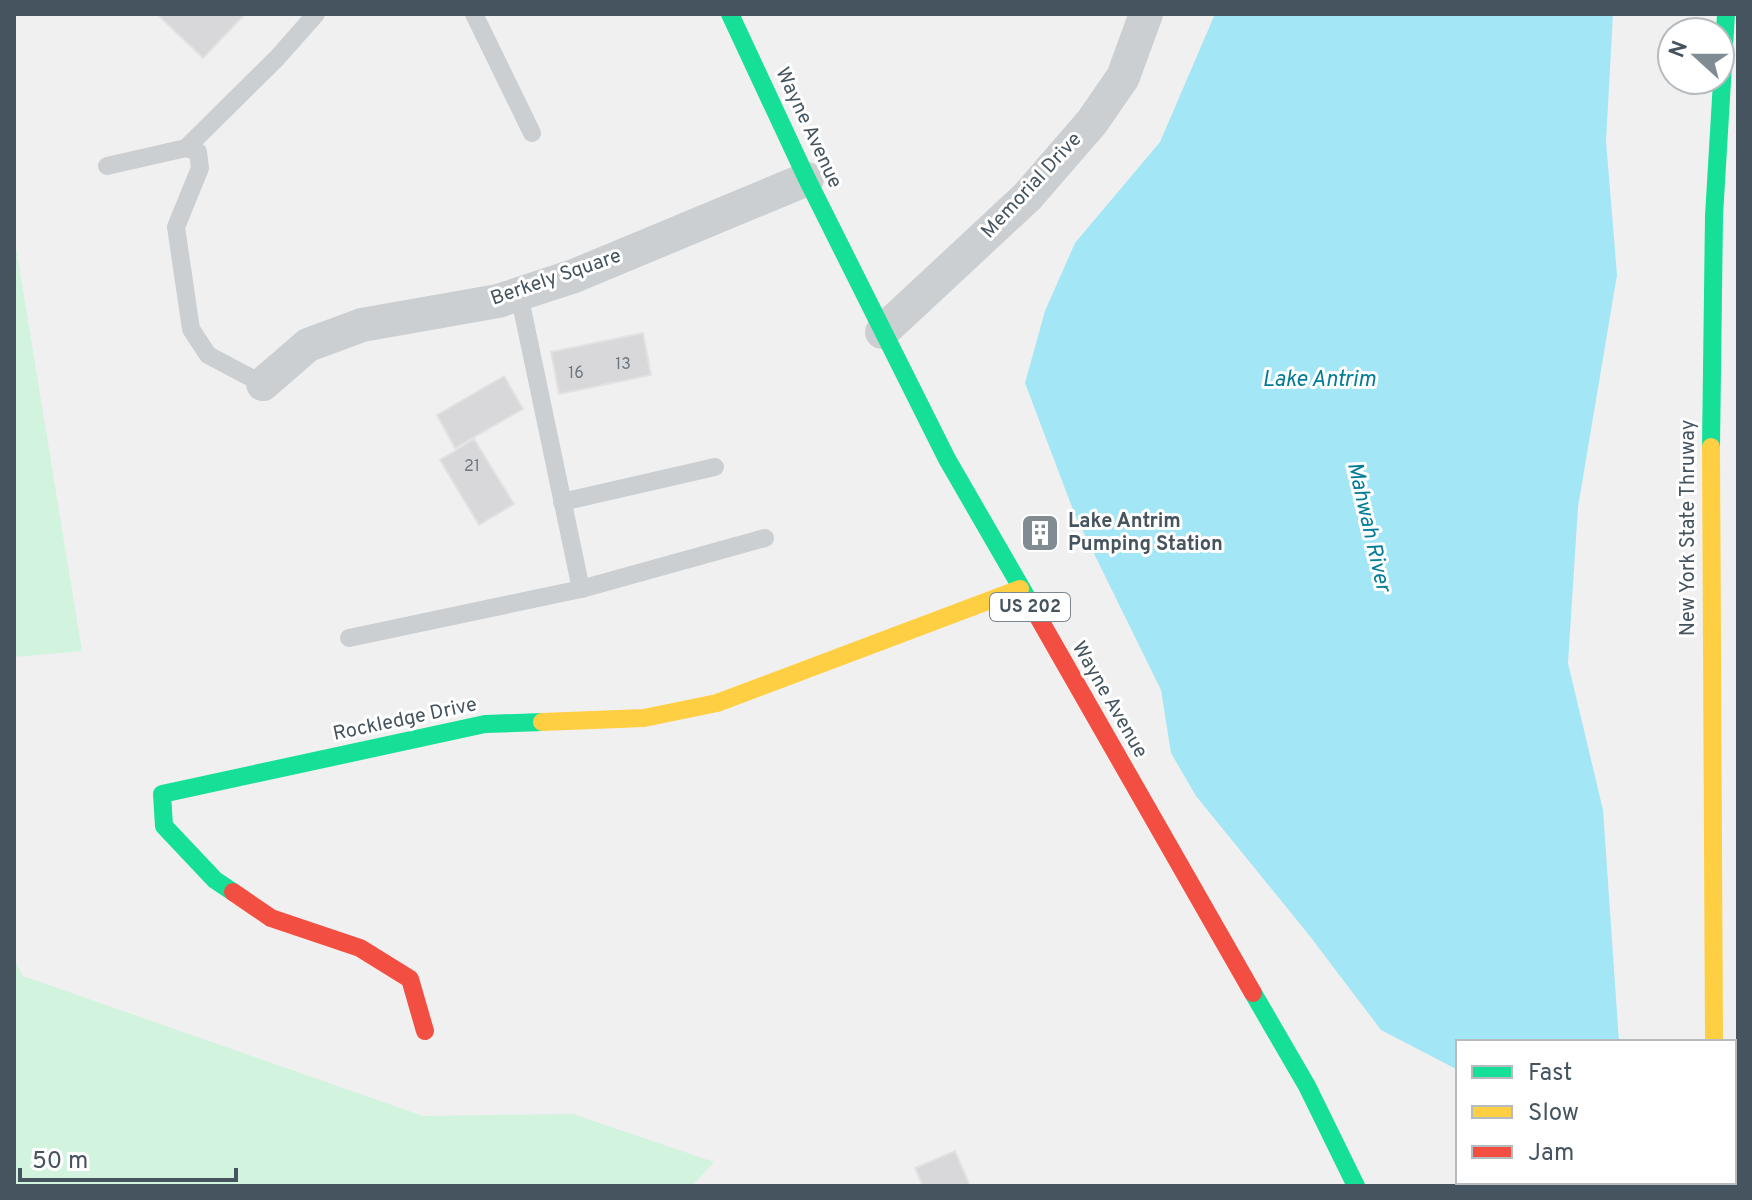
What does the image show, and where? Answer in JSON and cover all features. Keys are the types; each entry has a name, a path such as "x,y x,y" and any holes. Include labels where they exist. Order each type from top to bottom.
{"main road":[{"name":"Wayne Avenue","path":"730,14 807,179 947,459 1307,1086 1356,1186"},
{"name":"New York State Thruway","path":"1714,1040 1711,364 1716,187 1726,14"},
{"name":"Rockledge Drive","path":"425,1031 410,979 360,948 271,918 215,880 164,826 162,794 485,724 644,718 717,703 1020,589"}],"street":[{"name":"Memorial Drive","path":"882,332 1027,197 1092,122 1123,77 1146,14"},
{"name":"Berkely Square","path":"263,384 308,345 362,325 498,301 574,276 807,179"}],"lane":[{"path":"186,148 277,58 316,14"},
{"path":"474,14 532,133"},
{"path":"107,166 186,148 198,152 200,168 176,227 191,329 208,355 263,384"},
{"path":"519,294 581,589"},
{"path":"562,502 715,467"},
{"path":"349,638 581,589 765,538"}],"green space":[{"path":"14,235 82,651 14,657"},
{"path":"14,959 23,976 423,1116 573,1114 714,1162 692,1186 14,1186"}],"water":[{"name":"Lake Antrim","path":"1215,14 1613,14 1606,141 1617,275 1578,507 1568,663 1603,810 1619,1040 1456,1040 1456,1069 1381,1030 1309,935 1196,796 1171,753 1161,690 1075,515 1025,383 1045,311 1075,243 1160,142"}],"building":[{"path":"157,14 245,14 203,58"},
{"path":"643,333 651,375 559,394 551,352"},
{"path":"504,376 523,409 455,448 437,415"},
{"path":"474,439 514,504 479,525 440,460"},
{"name":"Lake Antrim Pumping Station","path":"1040,519 1050,523 1054,533 1050,543 1040,547 1030,543 1026,533 1030,523"},
{"path":"955,1151 970,1186 923,1186 915,1168"}],"waterway":[{"name":"Mahwah River","path":"1678,1184 1682,1186"}],"traffic: fast":[{"path":"730,14 807,179 947,459 1037,615"},
{"path":"1711,447 1714,216 1726,14"},
{"path":"233,892 215,880 164,826 162,794 485,724 542,722"},
{"path":"1253,993 1307,1086 1356,1186"}],"traffic: slow":[{"path":"1711,447 1714,1040"},
{"path":"542,722 644,718 717,703 1020,589"}],"traffic: jam":[{"path":"1037,615 1253,993"},
{"path":"233,892 271,918 360,948 410,979 425,1031"}],"place":[{"name":"Lake Antrim Pumping Station","path":"1040,533"}]}
